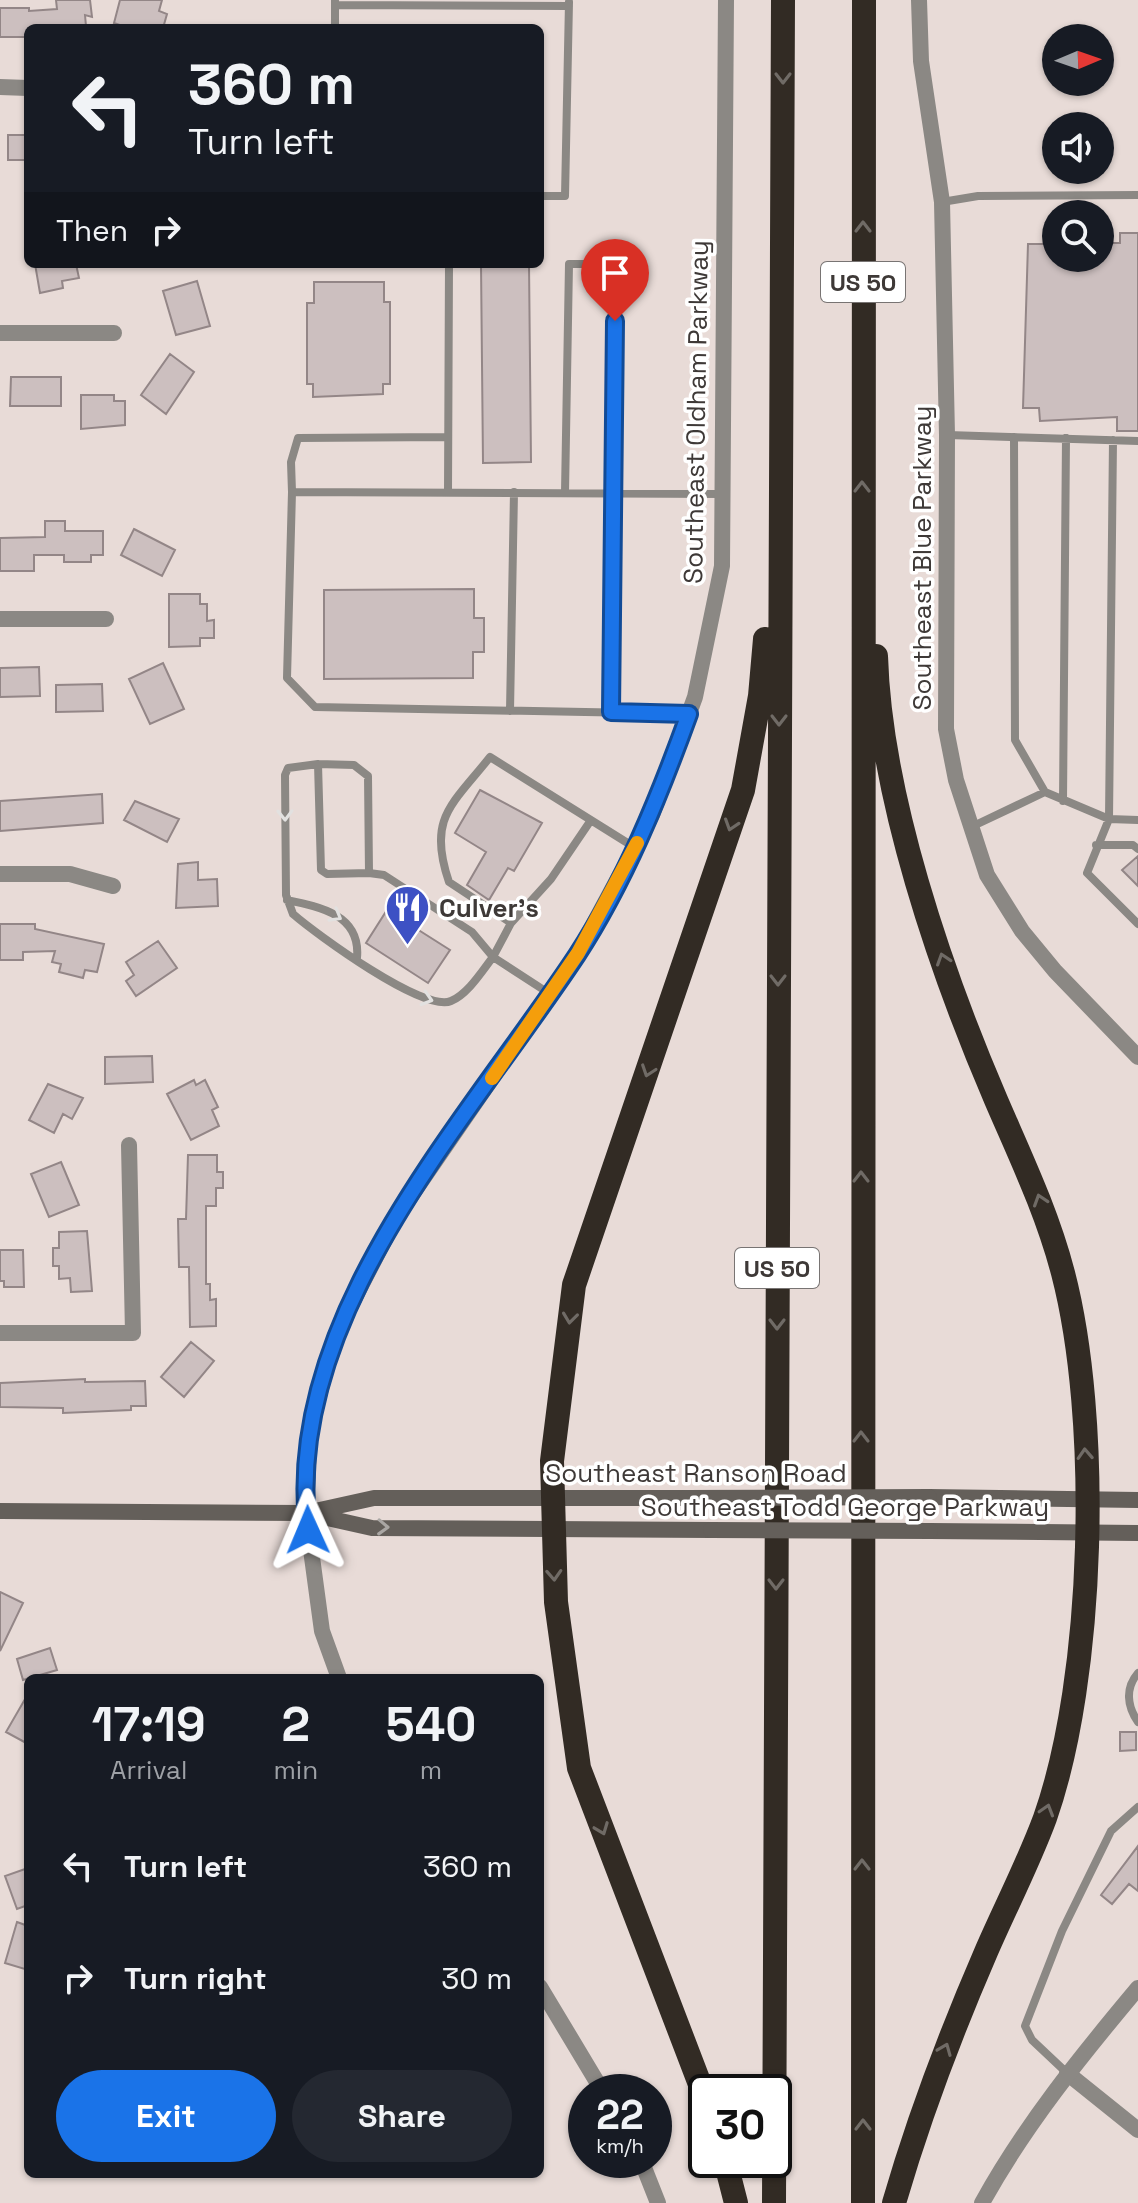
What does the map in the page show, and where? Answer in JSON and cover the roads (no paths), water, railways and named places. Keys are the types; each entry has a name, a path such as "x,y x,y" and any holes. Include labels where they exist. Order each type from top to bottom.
{"highway":[{"name":"US 50","path":"774,2203 783,0"},
{"name":"US 50","path":"863,2203 861,565 864,0"},
{"path":"696,2074 579,1768 556,1602 552,1461 574,1285 743,790 760,696 765,641 771,347 781,334"},
{"path":"861,565 874,588 878,690 899,815 954,991 995,1099 1038,1191 1063,1274 1080,1350 1087,1499 1069,1733 1049,1805 922,2109 894,2203"},
{"path":"730,2178 736,2203"}],"main road":[{"name":"Southeast Ranson Road","path":"306,1513 374,1498 1087,1499"},
{"name":"Southeast Todd George Parkway","path":"1087,1499 1138,1500"},
{"name":"Southeast Ranson Road","path":"0,1511 306,1513 372,1528 552,1530"},
{"name":"Southeast Todd George Parkway","path":"552,1530 1138,1533"}],"street":[{"name":"Southeast Oldham Parkway","path":"338,1674 322,1631 306,1513 310,1430 335,1336 396,1218 578,953 652,815 689,714 722,566 726,0"},
{"name":"Southeast Blue Parkway","path":"919,0 921,61 942,202 947,435 946,729 969,828 987,875 1022,931 1055,971 1138,1057"},
{"path":"0,87 24,88"},
{"path":"0,333 114,333"},
{"path":"0,619 106,619"},
{"path":"0,874 70,874 113,886"},
{"path":"0,1333 133,1333 129,1145"},
{"path":"982,2203 1001,2168 1067,2073 1138,1988"},
{"path":"544,1994 592,2074"},
{"path":"1067,2073 1138,2130"},
{"path":"648,2178 658,2203"}],"lane":[{"path":"335,24 335,3 569,3 565,196 544,196"},
{"path":"942,202 978,196 1138,195"},
{"path":"565,492 569,264 616,264 611,712"},
{"path":"448,491 449,268"},
{"path":"947,435 1138,441"},
{"path":"448,437 298,438 291,462 287,678 315,707 689,714"},
{"path":"1014,437 1015,740 1045,792 1109,819 1138,820"},
{"path":"1063,801 1066,438"},
{"path":"1113,440 1109,819 1087,873 1138,924"},
{"path":"292,492 722,494"},
{"path":"510,711 514,492"},
{"path":"511,923 449,882 439,837 443,817 490,757 589,823 635,848"},
{"path":"369,873 368,776 354,765 318,764 288,768 285,775 287,900 293,914 308,927 414,995 437,1004 450,1002 462,993 493,957 511,923 551,879 589,823"},
{"path":"318,764 321,870 327,874 384,875 472,932 493,957 550,994"},
{"path":"969,828 1045,792"},
{"path":"1096,845 1133,845 1138,849"},
{"path":"287,900 333,913 347,922 358,946 357,958"},
{"path":"1138,1673 1129,1691 1129,1705 1138,1722"},
{"path":"1067,2073 1032,2040 1025,2026 1062,1931 1111,1831 1138,1807"}],"place":[{"name":"Culver's","path":"408,947"}]}
